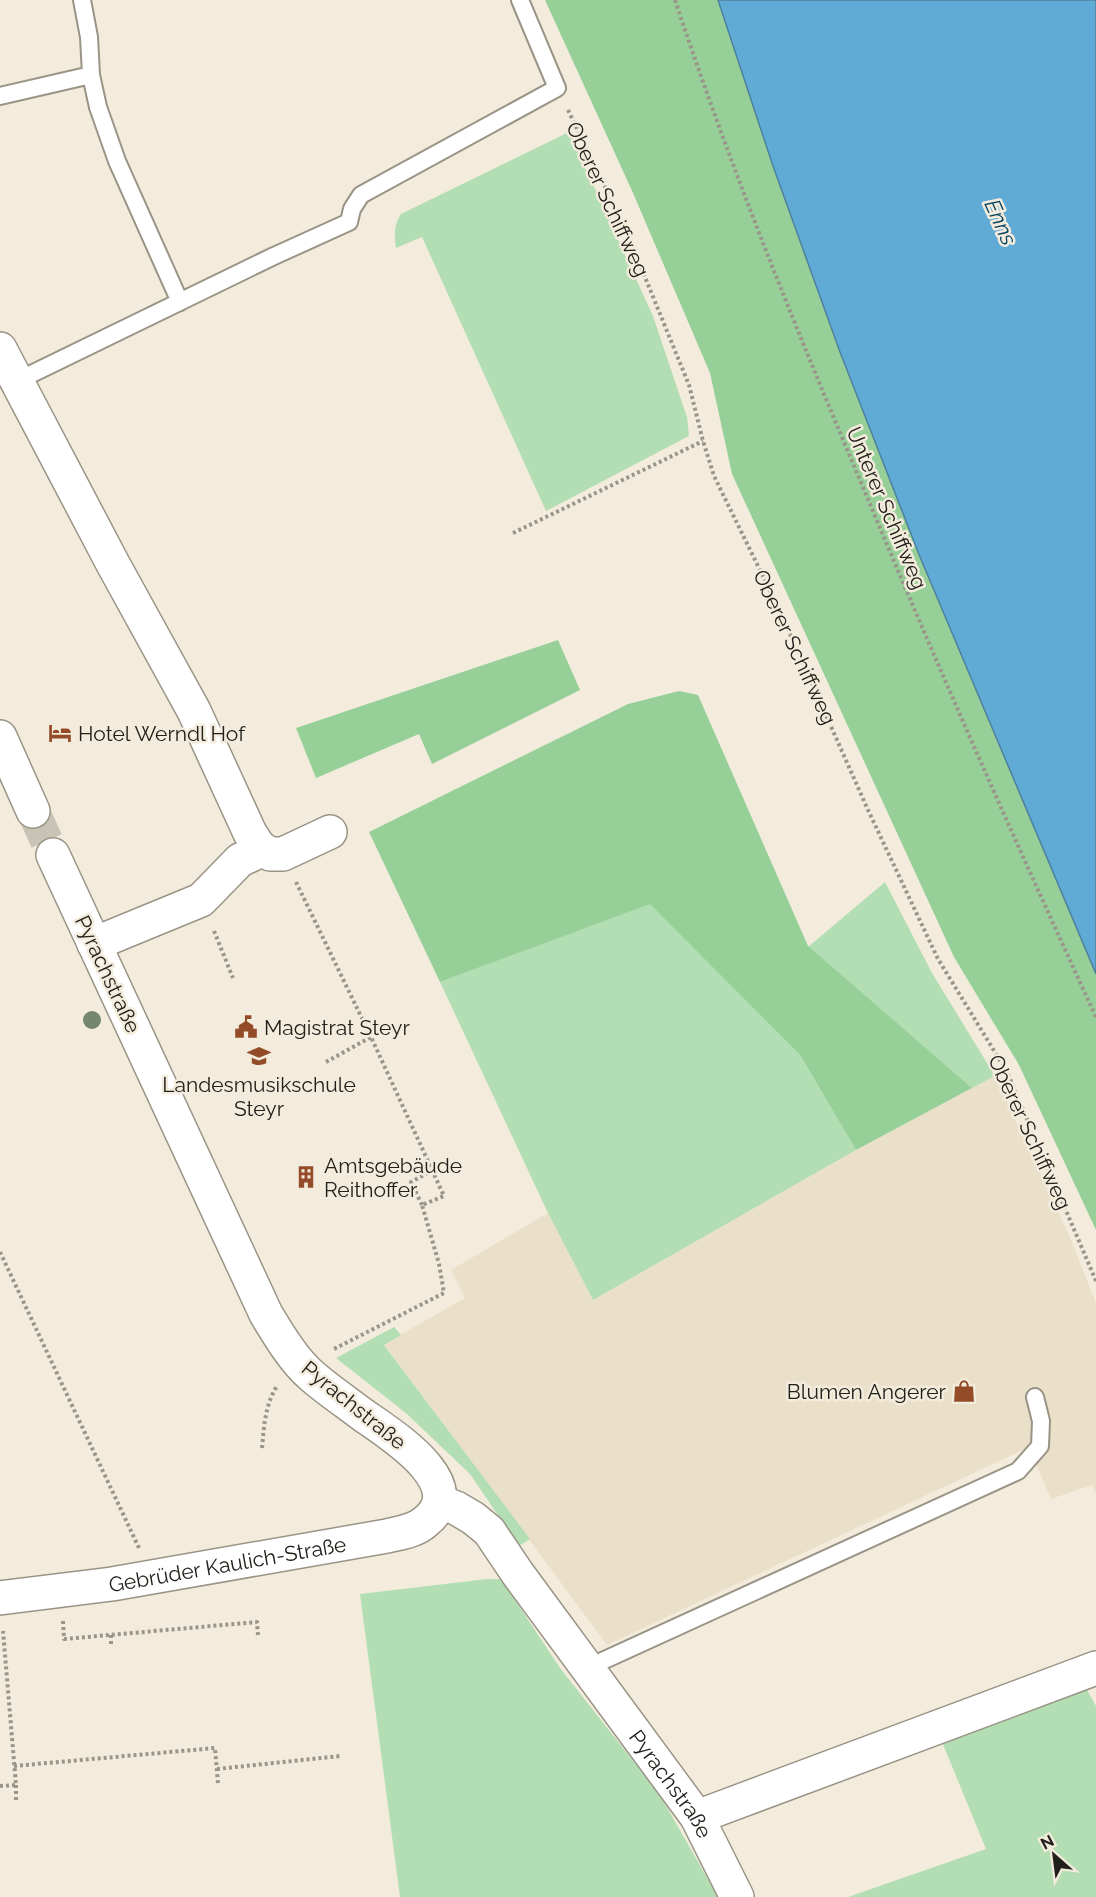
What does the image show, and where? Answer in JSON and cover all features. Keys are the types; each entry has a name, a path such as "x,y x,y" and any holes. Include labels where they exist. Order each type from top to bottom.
{"street":[{"path":"0,349 113,564 194,711 250,833 271,851"},
{"path":"0,736 33,811"},
{"path":"94,944 201,900 240,860 330,832"},
{"name":"Pyrachstraße","path":"53,855 266,1314 287,1347 295,1378 387,1431 425,1464 440,1489 440,1502 473,1518 489,1531 697,1817 737,1897"},
{"name":"Gebrüder Kaulich-Straße","path":"0,1598 112,1584 387,1536 424,1524 434,1515 440,1502"},
{"path":"697,1817 1096,1668"}],"lane":[{"path":"82,0 89,37 91,75 98,107 117,161 180,302"},
{"path":"17,381 349,222 352,209 361,195 557,88 520,0"},
{"path":"0,96 91,75"},
{"path":"587,1668 1017,1471 1040,1446 1041,1421 1035,1397"}],"path":[{"name":"Unterer Schiffweg","path":"675,0 700,76 794,324 909,597 1096,1017"},
{"name":"Oberer Schiffweg","path":"557,88 627,233 689,385 714,476 779,609 868,810 933,948 1006,1072 1096,1281"},
{"path":"513,533 703,441"},
{"path":"271,851 371,1037 433,1170 444,1196 422,1205"},
{"path":"201,900 233,978"},
{"path":"326,1062 371,1037"},
{"path":"262,1448 270,1396 323,1355 444,1293 439,1264 422,1205 411,1182 433,1170"},
{"path":"0,1252 140,1549"},
{"path":"63,1611 64,1639 257,1622 258,1635"},
{"path":"3,1630 16,1801"},
{"path":"111,1635 111,1647"},
{"path":"14,1766 215,1748 218,1783"},
{"path":"217,1769 340,1756"},
{"path":"0,1786 16,1785"}],"shaded area":[{"path":"995,1076 1069,1235 1096,1303 1096,1494 1092,1485 1051,1499 1029,1447 607,1645 384,1344 465,1298 451,1270 548,1213 593,1300 856,1150"}],"green space":[{"path":"545,0 718,0 773,166 840,352 920,557 1096,955 1096,1230 1019,1065 954,957 732,474 710,373 633,193"},
{"path":"569,132 653,316 687,417 689,436 546,511 422,237 396,248 395,234 401,214"},
{"path":"558,640 580,690 432,764 419,734 316,778 296,728"},
{"path":"679,691 698,695 808,946 972,1088 856,1150 800,1055 650,904 440,982 369,832 628,704"},
{"path":"885,882 932,973 995,1076 972,1088 808,947"},
{"path":"650,903 800,1055 856,1150 593,1300 548,1213 440,982"},
{"path":"394,1327 401,1335 384,1345 530,1539 519,1546 470,1474 407,1414 336,1358"},
{"path":"501,1579 560,1668 660,1795 718,1897 400,1897 360,1594"},
{"path":"1071,1686 1087,1690 1096,1706 1096,1897 848,1897 986,1849 940,1737"}],"water":[{"name":"Enns","path":"718,0 1096,0 1096,974 920,557 840,352 773,166"}],"tunnel":[{"path":"33,811 53,855"}],"place":[{"name":"Hotel Werndl Hof","path":"60,733"},
{"name":"Magistrat Steyr","path":"246,1027"},
{"name":"Landesmusikschule Steyr","path":"259,1056"},
{"name":"Amtsgebäude Reithoffer","path":"306,1177"},
{"name":"Blumen Angerer","path":"964,1391"}]}
